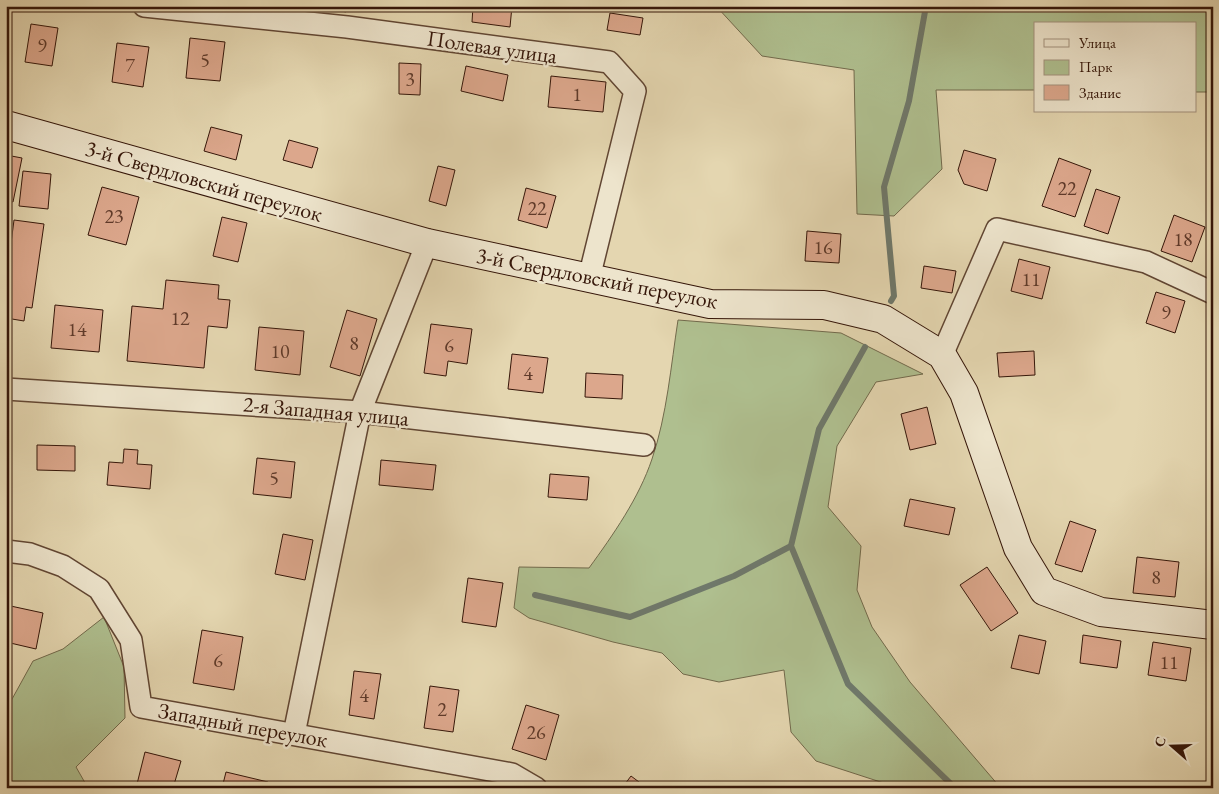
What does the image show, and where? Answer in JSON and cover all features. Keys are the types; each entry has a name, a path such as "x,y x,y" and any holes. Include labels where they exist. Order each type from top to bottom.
{"main road":[{"name":"3-й Свердловский переулок","path":"6,125 427,243 710,304 824,305 883,319 942,355 964,393 1018,548 1044,591 1100,612 1213,626"}],"street":[{"name":"Полевая улица","path":"144,6 347,27 609,62 635,90 589,278"},
{"path":"942,355 997,229 1146,262 1213,293"},
{"path":"294,734 360,412 427,243"},
{"name":"2-я Западная улица","path":"6,389 360,412 644,445"},
{"name":"Западный переулок","path":"6,551 30,554 63,566 99,589 130,640 141,707 294,734 512,781 536,788"}],"green space":[{"path":"716,6 1213,6 1213,92 1196,92 1196,22 1034,22 1034,90 936,90 942,169 894,216 857,214 854,70 762,56"},
{"path":"678,320 841,333 923,374 876,382 837,446 828,507 861,546 857,590 872,627 910,682 999,786 997,788 899,788 816,761 791,732 784,670 719,682 683,674 662,653 613,642 529,618 514,608 519,567 589,568 633,502 647,474 657,442 668,390"},
{"path":"104,617 124,667 125,718 76,767 88,788 6,788 6,710 33,661 63,649"}],"building":[{"path":"315,6 347,6 346,12"},
{"path":"382,6 415,6 415,11 382,9"},
{"path":"473,6 512,6 510,27 472,22"},
{"path":"610,13 643,18 640,35 607,30"},
{"path":"31,24 58,28 52,66 25,62"},
{"path":"190,38 225,42 220,81 186,78"},
{"path":"117,43 149,47 143,87 112,82"},
{"path":"399,63 421,64 420,95 399,94"},
{"path":"466,66 508,75 503,101 461,91"},
{"path":"551,76 606,82 603,112 548,107"},
{"path":"211,127 242,135 236,160 204,151"},
{"path":"289,140 318,148 312,168 283,160"},
{"path":"964,150 996,159 987,191 964,184 958,170"},
{"path":"6,155 22,158 13,202 6,200"},
{"path":"1059,158 1091,170 1075,217 1042,206"},
{"path":"438,166 455,170 446,206 429,201"},
{"path":"23,171 51,174 48,209 19,206"},
{"path":"102,187 139,197 126,245 88,235"},
{"path":"526,188 556,196 547,228 518,220"},
{"path":"1096,189 1120,197 1108,234 1084,226"},
{"path":"1174,215 1205,227 1192,262 1161,251"},
{"path":"222,217 247,223 238,262 213,256"},
{"path":"14,220 44,224 32,308 26,307 24,321 6,318 6,259 9,259"},
{"path":"807,231 841,234 839,263 805,261"},
{"path":"1019,259 1050,267 1042,299 1011,291"},
{"path":"924,266 956,271 952,293 921,288"},
{"path":"166,280 219,285 218,299 230,300 227,328 208,326 204,368 127,361 132,306 163,309"},
{"path":"1156,292 1185,301 1175,333 1146,323"},
{"path":"55,305 103,310 99,352 51,348"},
{"path":"347,310 377,319 360,376 330,367"},
{"path":"431,324 472,329 467,364 448,361 446,376 424,373"},
{"path":"259,327 304,331 300,375 255,370"},
{"path":"1034,351 1035,375 999,377 997,353"},
{"path":"512,354 548,358 543,393 508,389"},
{"path":"586,373 623,375 622,399 585,397"},
{"path":"927,407 936,444 910,450 901,414"},
{"path":"37,445 75,446 75,471 37,470"},
{"path":"124,449 138,450 137,464 152,465 150,489 107,485 109,462 123,463"},
{"path":"257,458 295,462 291,498 253,494"},
{"path":"381,460 436,465 433,490 379,485"},
{"path":"550,474 589,477 587,500 548,497"},
{"path":"910,499 955,508 949,535 904,526"},
{"path":"1070,521 1096,530 1082,572 1055,564"},
{"path":"283,534 313,540 305,580 275,574"},
{"path":"1137,557 1179,562 1175,597 1133,593"},
{"path":"987,567 1018,613 991,631 960,585"},
{"path":"468,578 503,583 496,627 462,622"},
{"path":"6,605 43,613 36,649 6,642"},
{"path":"202,630 243,637 234,690 193,683"},
{"path":"1019,635 1046,641 1039,674 1011,668"},
{"path":"1083,635 1121,641 1117,668 1080,663"},
{"path":"1153,642 1191,648 1186,681 1148,675"},
{"path":"354,671 381,674 374,719 349,715"},
{"path":"430,686 459,690 453,732 424,728"},
{"path":"526,705 559,715 546,760 512,749"},
{"path":"145,752 181,761 173,788 136,788"},
{"path":"226,772 268,782 266,788 222,788"},
{"path":"631,776 647,788 622,788"}],"waterway":[{"path":"891,301 894,296 884,187 909,101 926,6"},
{"path":"865,347 819,429 791,546 848,684 955,788"},
{"path":"535,595 630,617 734,576 791,546"}]}
